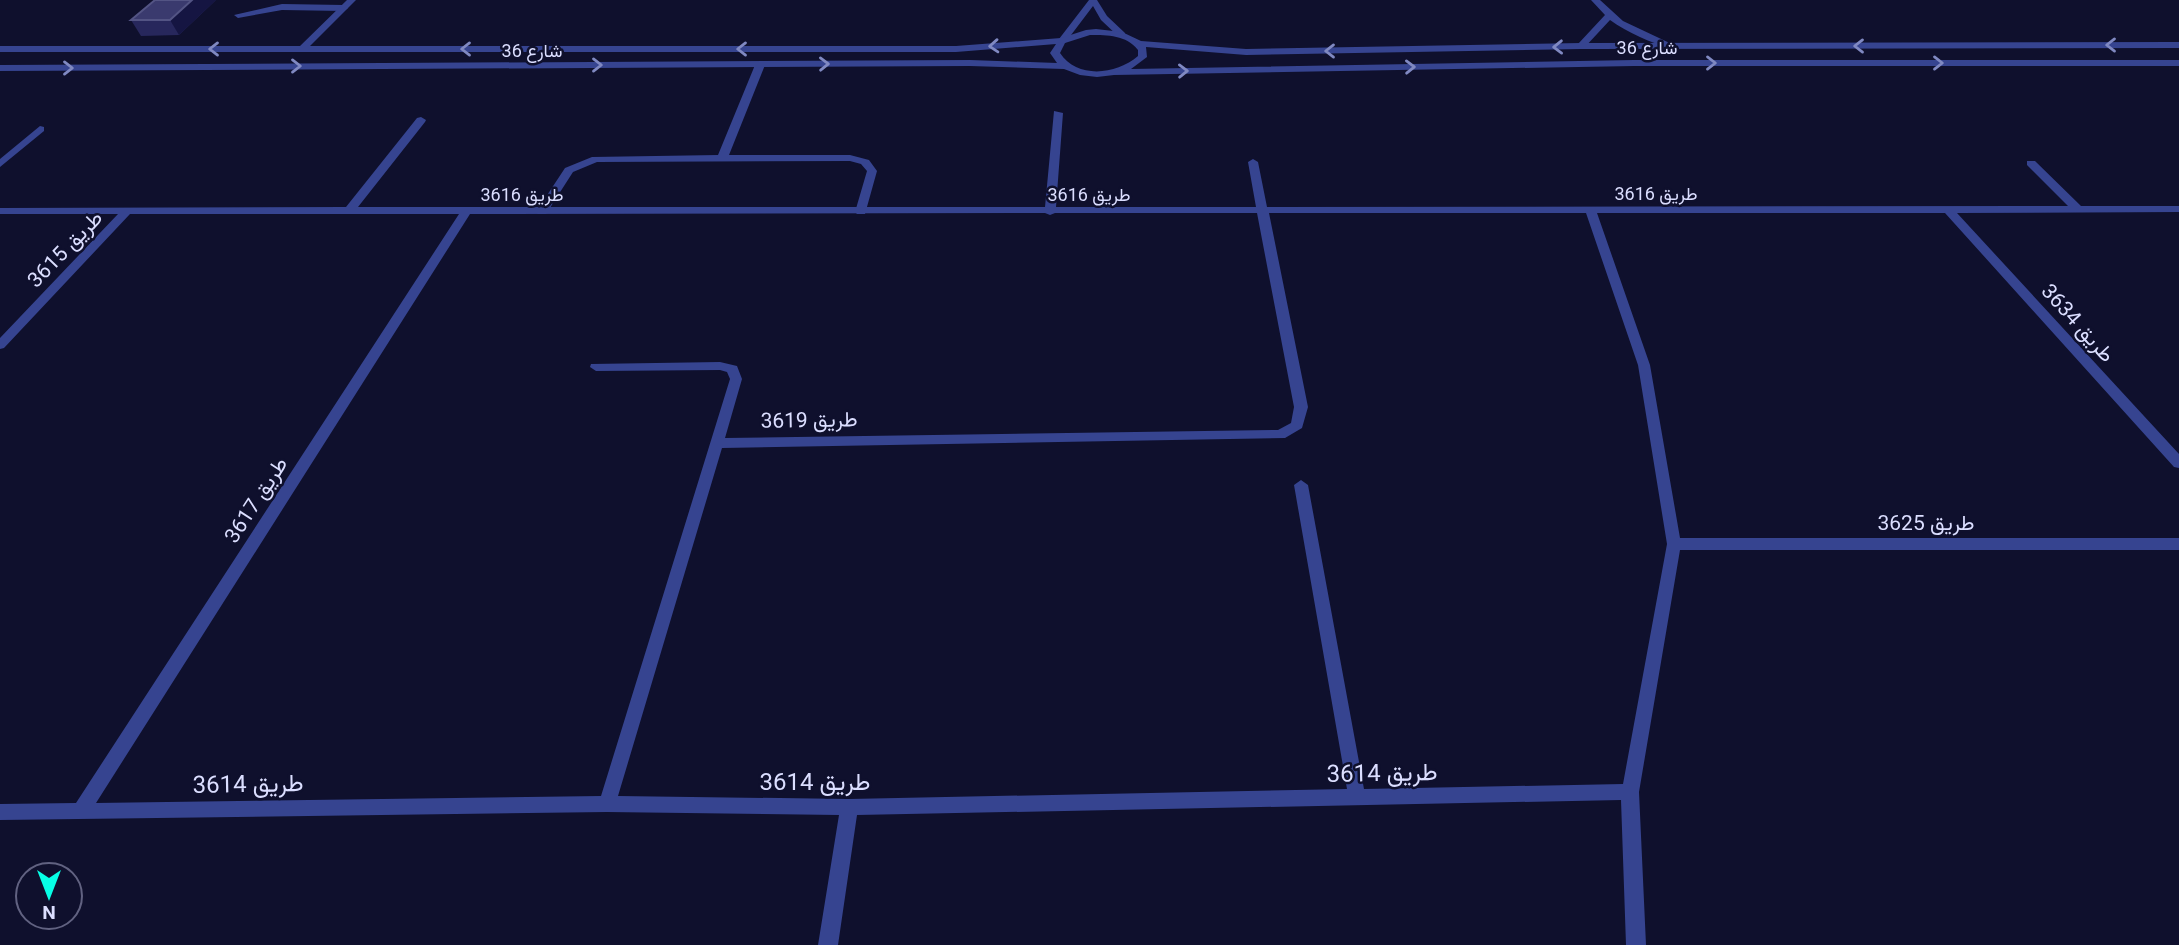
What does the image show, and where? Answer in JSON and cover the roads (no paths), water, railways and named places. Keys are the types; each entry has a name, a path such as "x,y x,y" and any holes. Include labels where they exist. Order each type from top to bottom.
{"street":[{"path":"302,49 352,0"},
{"path":"1065,65 1055,53 1093,0 1104,18 1122,35 1139,44 1142,57 1137,64 1114,72"},
{"path":"1595,0 1608,17 1671,46"},
{"path":"238,15 282,7 344,8"},
{"path":"1581,46 1608,17"},
{"name":"شارع 36","path":"0,49 956,49 1062,41 1089,32 1122,35"},
{"name":"شارع 36","path":"1139,44 1246,52 1581,46 2179,45"},
{"name":"شارع 36","path":"0,68 970,63 1065,65 1087,72 1114,72 1633,63 2179,63"},
{"path":"722,159 760,65"},
{"path":"1050,212 1058,113"},
{"path":"349,211 421,120"},
{"path":"0,163 40,129"},
{"path":"542,212 564,175 588,161 850,158 865,162 872,171 862,212"},
{"path":"1253,162 1262,212"},
{"path":"2031,163 2078,209"},
{"name":"طريق 3616","path":"0,211 1262,212 2179,209"},
{"name":"طريق 3615","path":"0,345 128,210"},
{"name":"طريق 3634","path":"1949,210 2179,463"},
{"path":"1591,211 1644,365 1674,544 1630,792 1636,945"},
{"name":"طريق 3617","path":"81,810 466,212"},
{"name":"طريق 3619","path":"717,443 1280,435 1297,425 1301,407 1262,212"},
{"path":"596,367 720,366 732,369 736,379 607,804"},
{"path":"1301,485 1357,798"},
{"name":"طريق 3625","path":"1674,544 2179,544"},
{"name":"طريق 3614","path":"0,812 607,804 849,807 1630,792"},
{"path":"828,945 849,807"}]}
